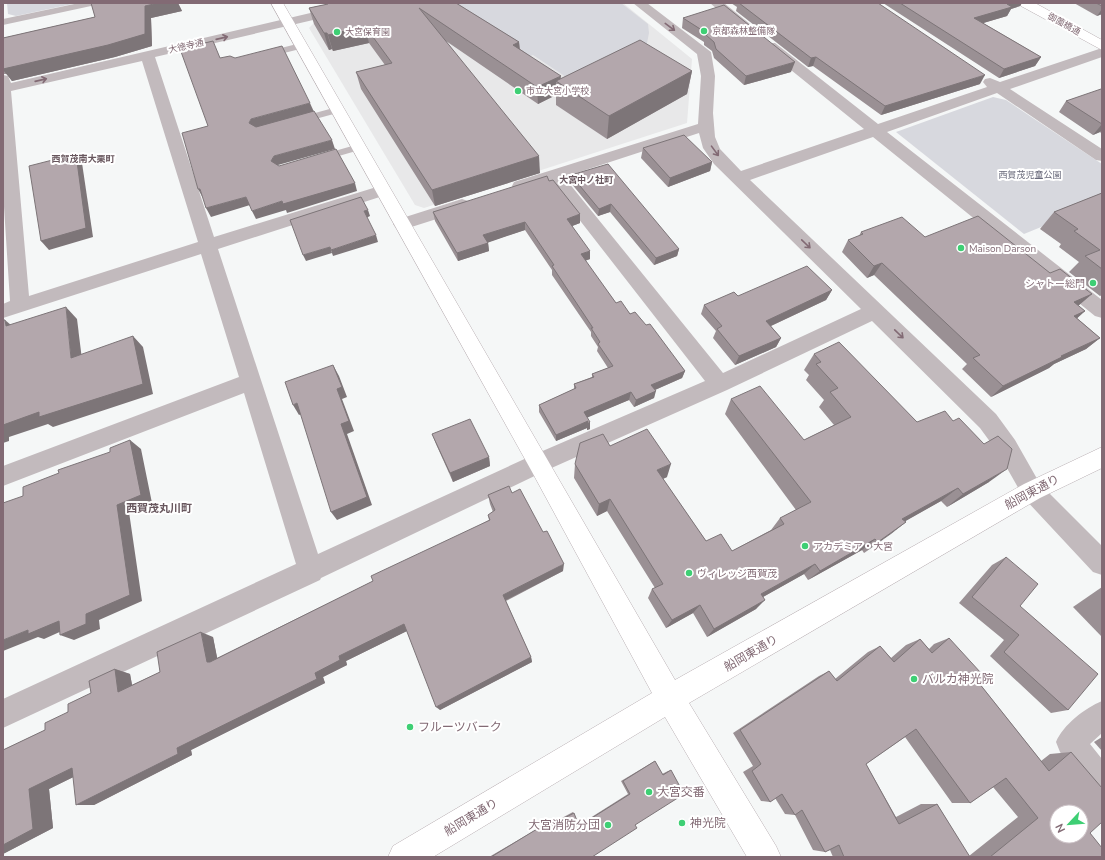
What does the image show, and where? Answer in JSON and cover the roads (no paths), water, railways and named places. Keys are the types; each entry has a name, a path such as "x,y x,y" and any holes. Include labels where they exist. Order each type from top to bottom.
{"street":[{"path":"277,3 539,463 757,854"},
{"name":"大徳寺通","path":"3,86 146,55 369,3"},
{"path":"639,3 704,52 708,64 706,126 712,148 738,178 988,421 1007,447 1032,491 1102,563"},
{"path":"716,3 1102,311"},
{"name":"御薗橋通","path":"1026,3 1102,46"},
{"path":"738,178 1102,52"},
{"path":"146,55 311,571"},
{"path":"980,75 1102,156"},
{"path":"3,86 20,305"},
{"path":"503,192 706,126"},
{"path":"554,176 720,384"},
{"path":"3,311 383,190"},
{"path":"402,224 474,201"},
{"path":"3,714 539,463 720,384 875,312"},
{"path":"3,476 251,381"},
{"name":"船岡東通り","path":"404,857 670,698 1032,491 1102,456"},
{"path":"1102,715 1070,742 1102,782"}],"lane":[{"path":"3,22 91,3"},
{"path":"252,58 301,46"},
{"path":"289,123 337,110"},
{"path":"304,163 358,147"}],"place":[{"name":"京都森林整備隊","path":"704,31"},
{"name":"大宮保育園","path":"337,32"},
{"name":"市立大宮小学校","path":"518,91"},
{"name":"Maison Darson","path":"961,248"},
{"name":"シャトー総門","path":"1093,283"},
{"name":"アカデミア・大宮","path":"805,546"},
{"name":"ヴィレッジ西賀茂","path":"689,573"},
{"name":"バルカ神光院","path":"914,679"},
{"name":"フルーツバーク","path":"410,727"},
{"name":"大宮交番","path":"649,792"},
{"name":"神光院","path":"682,823"},
{"name":"大宮消防分団","path":"608,825"}],"district":[{"name":"西賀茂南大栗町","path":"83,159"},
{"name":"大宮中ノ社町","path":"586,180"},
{"name":"西賀茂丸川町","path":"159,508"}],"park label":[{"name":"西賀茂児童公園","path":"1030,175"}]}
